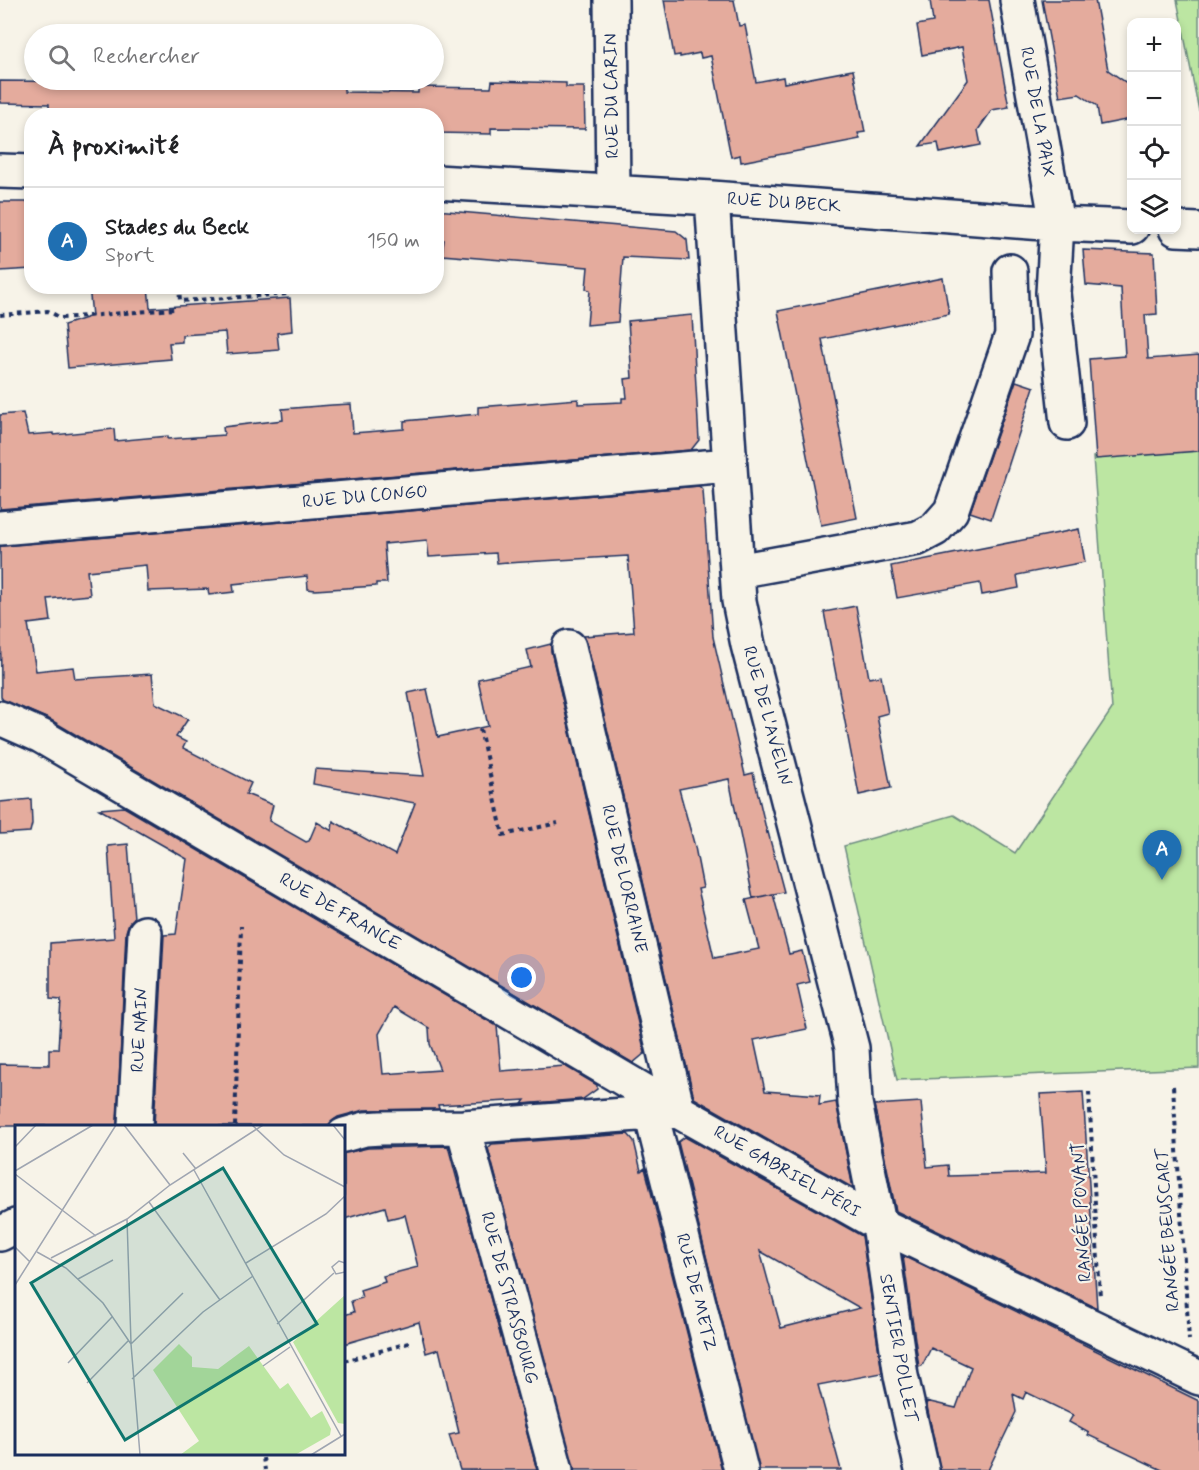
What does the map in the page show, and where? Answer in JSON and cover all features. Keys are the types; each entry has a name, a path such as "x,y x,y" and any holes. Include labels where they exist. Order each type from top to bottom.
{"street":[{"name":"RUE DU CARIN","path":"611,0 613,192"},
{"name":"RUE DE LA PAIX","path":"1017,0 1057,224 1053,293 1067,423"},
{"path":"0,171 24,172"},
{"name":"RUE DU BECK","path":"444,182 712,198 1057,224 1127,227"},
{"name":"RUE DE L'AVELIN","path":"712,198 729,465 742,622 852,1048 855,1103 879,1224"},
{"path":"1181,229 1199,230"},
{"path":"737,571 918,538 935,529 951,511 1012,335 1010,271"},
{"name":"RUE DU CONGO","path":"0,528 729,465"},
{"name":"RUE DE LORRAINE","path":"569,647 665,1112"},
{"name":"RUE DE FRANCE","path":"0,718 41,736 665,1112"},
{"name":"RUE NAIN","path":"135,1125 145,933"},
{"path":"345,1135 381,1128 463,1127 665,1112"},
{"name":"RUE GABRIEL PÉRI","path":"665,1112 879,1224 1192,1374"},
{"name":"RUE DE METZ","path":"665,1112 741,1470"},
{"name":"RUE DE STRASBOURG","path":"463,1127 556,1470"},
{"name":"SENTIER POLLET","path":"879,1224 900,1376 922,1470"},
{"path":"0,1234 15,1226"}],"path":[{"path":"180,294 180,301 288,294"},
{"path":"0,315 48,311 61,318 174,309"},
{"path":"480,729 503,836 558,824"},
{"path":"235,1125 241,926"},
{"name":"RANGÉE BEUSCART","path":"1173,1086 1192,1374"},
{"name":"RANGÉE POVANT","path":"1089,1092 1102,1331"},
{"path":"345,1361 412,1342"},
{"path":"263,1458 265,1470"}],"green space":[{"path":"1177,0 1199,0 1199,111 1181,18"},
{"path":"1199,449 1199,1068 897,1080 844,846 954,815 1015,853 1112,709 1093,457"}],"building":[{"path":"664,0 734,0 739,26 745,25 756,82 783,77 784,83 853,70 865,132 858,133 860,139 741,162 740,155 731,157 711,56 701,58 700,53 674,56"},
{"path":"930,0 989,0 1009,107 992,110 978,130 981,145 940,153 938,143 920,146 968,80 962,47 922,55 917,25 933,22"},
{"path":"1042,0 1095,0 1108,70 1127,83 1127,120 1100,125 1097,106 1079,94 1060,97"},
{"path":"0,81 24,81 24,90 344,90 344,92 418,93 418,90 444,90 444,87 491,88 492,81 566,83 566,87 584,87 585,129 491,128 491,134 444,133 444,108 49,108 49,104 0,103"},
{"path":"0,202 24,202 24,270 0,271"},
{"path":"444,211 676,231 687,240 689,260 623,257 618,322 587,325 590,290 586,289 588,267 444,255"},
{"path":"1083,250 1154,253 1157,314 1145,315 1148,359 1199,355 1199,451 1096,459 1089,359 1125,356 1121,288 1086,285"},
{"path":"943,278 949,314 822,339 857,518 821,525 778,311"},
{"path":"90,294 149,294 150,308 290,298 292,331 277,333 279,350 227,354 225,332 182,335 182,342 169,343 171,359 68,368 64,325 92,316"},
{"path":"692,315 699,440 691,450 0,509 0,415 23,413 28,435 54,433 54,435 114,429 115,441 168,436 168,439 224,435 223,427 283,420 282,409 332,405 351,404 353,433 404,429 404,421 478,414 478,407 578,399 578,404 622,402 622,398 627,398 625,379 632,378 628,321"},
{"path":"1016,381 1034,387 991,519 970,512"},
{"path":"699,486 703,490 713,637 745,775 753,773 784,892 773,894 789,954 802,951 810,982 797,985 807,1029 754,1040 765,1091 820,1095 819,1105 836,1102 853,1188 694,1098 584,636 634,632 628,556 497,563 496,553 429,557 427,540 384,544 387,583 376,583 376,586 315,590 308,589 307,576 233,584 234,592 209,595 208,589 148,591 146,565 87,571 90,595 48,599 51,621 28,624 36,671 73,667 75,679 152,674 155,703 188,719 176,737 186,742 183,748 251,783 246,794 273,805 269,821 306,842 309,841 317,822 332,831 333,821 395,855 415,803 313,784 315,769 424,776 408,693 427,689 438,737 488,726 478,679 531,667 527,650 551,644 645,1053 633,1063 51,720 3,700 1,697 0,546","holes":["729,779 753,898 769,895 746,900 759,949 714,958 698,889 703,888 695,847 679,789"]},
{"path":"1079,529 1085,562 1017,575 1019,588 982,595 980,583 897,598 891,566"},
{"path":"856,606 869,678 881,676 888,713 877,716 891,788 859,795 824,612"},
{"path":"31,799 30,832 0,834 0,802"},
{"path":"124,807 497,1026 501,1071 565,1066 597,1085 597,1089 583,1099 522,1104 525,1100 438,1105 439,1109 364,1110 338,1117 329,1125 154,1125 164,935 176,934 187,859 99,809","holes":["394,1007 429,1028 430,1044 440,1070 383,1074 379,1034"]},
{"path":"128,844 134,918 129,923 126,932 117,1125 0,1126 0,1064 49,1065 49,1049 58,1049 61,1000 50,999 50,943 114,938 108,846"},
{"path":"1083,1092 1097,1308 896,1211 874,1105 921,1102 927,1167 948,1165 949,1176 1046,1173 1040,1094"},
{"path":"628,1134 634,1141 641,1171 645,1168 722,1470 574,1470 488,1148 492,1144"},
{"path":"685,1137 862,1236 882,1373 818,1385 841,1470 759,1470 678,1142","holes":["760,1251 860,1308 781,1328"]},
{"path":"448,1146 537,1470 460,1470 449,1435 459,1433 439,1349 426,1353 419,1322 345,1344 345,1315 354,1312 351,1301 362,1298 360,1290 385,1282 383,1276 418,1267 405,1215 388,1219 385,1207 345,1219 345,1153 368,1148"},
{"path":"903,1256 1199,1401 1199,1470 1162,1470 1088,1435 1089,1433 1069,1422 1073,1415 1026,1392 1023,1399 1013,1394 1016,1412 988,1470 940,1470 926,1401 956,1408 971,1367 931,1348 922,1366 919,1367"}],"place":[{"name":"Stades du Beck","path":"1162,880"}]}
